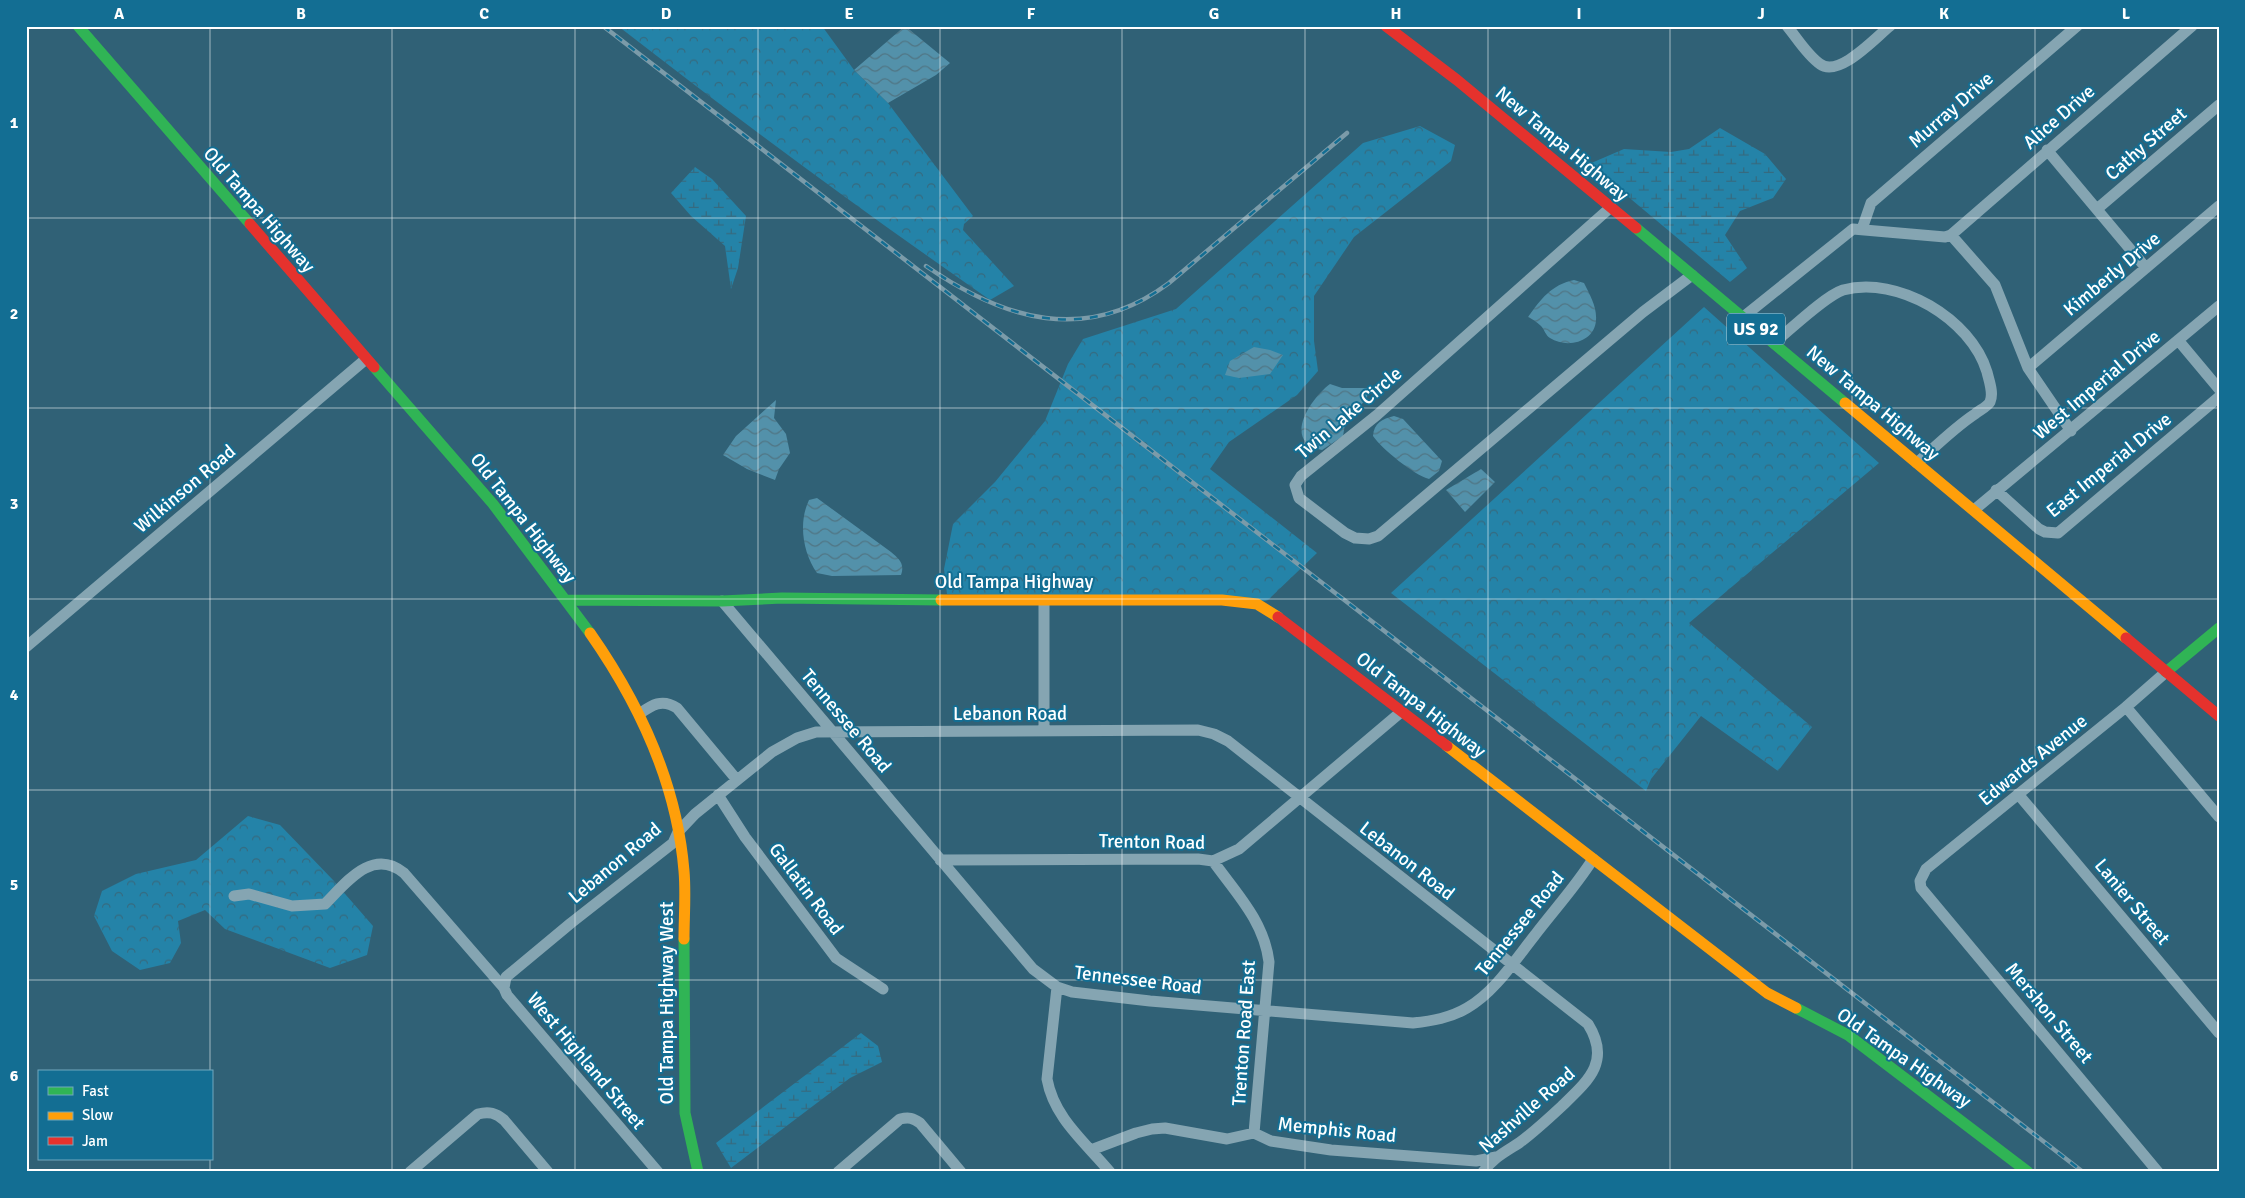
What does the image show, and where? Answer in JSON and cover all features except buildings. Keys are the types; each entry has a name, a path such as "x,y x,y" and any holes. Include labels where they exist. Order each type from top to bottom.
{"main road":[{"name":"Old Tampa Highway","path":"78,26 493,504 566,600 722,601 782,598 1222,600 1257,604 1282,619 1400,712 1767,993 1848,1035 2028,1172"},
{"name":"New Tampa Highway","path":"1386,26 1457,80 1611,207 2219,716"},
{"name":"Old Tampa Highway West","path":"566,600 613,666 639,714 666,786 678,832 684,871 685,1113 698,1172"},
{"path":"2166,672 2219,628"}],"street":[{"path":"1787,26 1817,62 1829,68 1844,64 1890,26"},
{"name":"Murray Drive","path":"1862,230 1871,203 2076,26"},
{"name":"Alice Drive","path":"1951,235 2192,26"},
{"name":"Cathy Street","path":"2097,209 2219,105"},
{"path":"2047,150 2146,268"},
{"name":"Kimberly Drive","path":"2028,368 2219,206"},
{"name":"Twin Lake Circle","path":"1611,207 1376,415 1301,476 1295,485 1299,498 1345,533 1355,538 1369,539 1378,536 1643,312 1692,275"},
{"path":"1742,318 1853,229 1945,237 1951,235 1998,290 2028,368 2071,431"},
{"path":"1774,343 1817,307 1837,293 1848,290 1880,290 1902,293 1918,299 1948,319 1966,336 1978,353 1985,368 1992,396 1989,404 1960,424 1917,462"},
{"name":"West Imperial Drive","path":"1974,510 2219,306"},
{"path":"2178,340 2219,389"},
{"name":"Wilkinson Road","path":"26,647 366,359"},
{"name":"East Imperial Drive","path":"1996,490 2039,529 2045,532 2058,533 2219,397"},
{"path":"1044,600 1044,731"},
{"name":"Tennessee Road","path":"722,601 1033,969 1057,987 1072,992 1264,1011 1412,1023 1431,1022 1448,1017 1484,996 1512,964 1593,860"},
{"name":"Edwards Avenue","path":"1922,875 2166,672"},
{"path":"639,714 655,704 671,704 677,708 737,780"},
{"path":"2126,707 2219,817"},
{"name":"Trenton Road","path":"940,860 1198,859 1213,861 1239,848 1400,712"},
{"name":"Lebanon Road","path":"515,970 673,843 678,832 695,814 781,746 816,732 832,731 851,733 1198,730 1214,734 1228,741 1512,964"},
{"name":"Lanier Street","path":"2018,794 2219,1034"},
{"name":"Gallatin Road","path":"718,796 745,837 836,958 883,989"},
{"name":"Trenton Road East","path":"1213,861 1256,920 1263,934 1269,962 1254,1133"},
{"path":"234,896 249,894 292,906 325,904 360,870 369,866 390,864 404,873 504,988"},
{"name":"Mershon Street","path":"1922,875 1922,888 2158,1172"},
{"name":"Nashville Road","path":"1483,1172 1496,1157 1519,1142 1590,1080 1598,1058 1595,1035 1588,1024 1512,964"},
{"name":"West Highland Street","path":"515,970 506,977 504,988 507,995 658,1172"},
{"path":"1057,987 1047,1079 1049,1092 1063,1119 1110,1172"},
{"path":"410,1172 478,1114 484,1112 498,1115 504,1120 548,1172"},
{"path":"838,1172 900,1119 906,1118 913,1118 920,1123 961,1172"},
{"name":"Memphis Road","path":"1091,1150 1152,1129 1189,1131 1227,1139 1254,1133 1271,1141 1332,1150 1476,1161 1496,1157"}],"green space":[{"path":"618,26 822,26 854,70 888,103 973,216 964,224 963,230 1014,286 990,300 802,166"},
{"path":"1420,126 1455,145 1451,161 1354,237 1314,296 1314,341 1318,371 1297,395 1229,442 1210,469 1317,553 1267,601 947,594 944,569 953,524 995,482 1045,421 1068,364 1083,339 1176,309 1363,143"},
{"path":"1720,128 1765,154 1786,179 1773,198 1740,211 1725,235 1747,268 1730,282 1589,164 1624,149 1671,152 1689,149"},
{"path":"695,167 712,179 746,216 738,268 731,289 725,246 691,216 671,193"},
{"path":"1704,307 1879,463 1689,623 1812,727 1778,771 1701,716 1651,779 1646,791 1391,593"},
{"path":"248,816 280,825 333,880 373,926 367,955 330,968 225,929 205,910 178,921 181,943 170,963 140,970 112,951 94,916 102,891 136,874 196,860"},
{"path":"861,1033 878,1046 882,1062 850,1078 731,1168 716,1143"}],"water":[{"path":"905,26 950,63 936,75 888,103 854,70"},
{"path":"1574,280 1584,283 1594,306 1596,320 1591,334 1579,341 1564,343 1549,337 1541,326 1528,317 1542,299 1553,289"},
{"path":"1254,347 1283,355 1270,374 1239,378 1225,375 1230,361"},
{"path":"1330,384 1342,388 1368,388 1367,398 1345,424 1343,436 1322,450 1310,445 1303,438 1302,429 1308,409"},
{"path":"776,400 774,418 786,434 790,453 779,469 775,480 747,469 723,455 736,436"},
{"path":"1394,416 1403,419 1442,461 1439,471 1429,479 1399,461 1383,448 1373,436 1379,422"},
{"path":"1481,469 1495,482 1465,512 1446,490"},
{"path":"817,498 891,552 902,564 901,575 832,576 817,573 805,547 803,528 809,500"}],"railway":[{"path":"603,26 2083,1172"},
{"path":"926,266 955,285 985,300 1015,311 1046,318 1076,319 1107,314 1138,302 1169,283 1347,133"}],"traffic: fast":[{"path":"78,26 250,224"},
{"path":"1636,228 1845,403"},
{"path":"374,367 493,504 590,633"},
{"path":"566,600 722,601 782,598 941,600"},
{"path":"2166,672 2219,628"},
{"path":"684,939 685,1113 698,1172"},
{"path":"1796,1008 1848,1035 2028,1172"}],"traffic: slow":[{"path":"1845,403 2126,638"},
{"path":"941,600 1222,600 1257,604 1278,617"},
{"path":"590,633 608,660 639,716 664,776 680,839 684,871 684,939"},
{"path":"1447,746 1767,993 1796,1008"}],"traffic: jam":[{"path":"1386,26 1457,80 1636,228"},
{"path":"250,224 374,367"},
{"path":"1278,617 1447,746"},
{"path":"2126,638 2219,716"}]}
